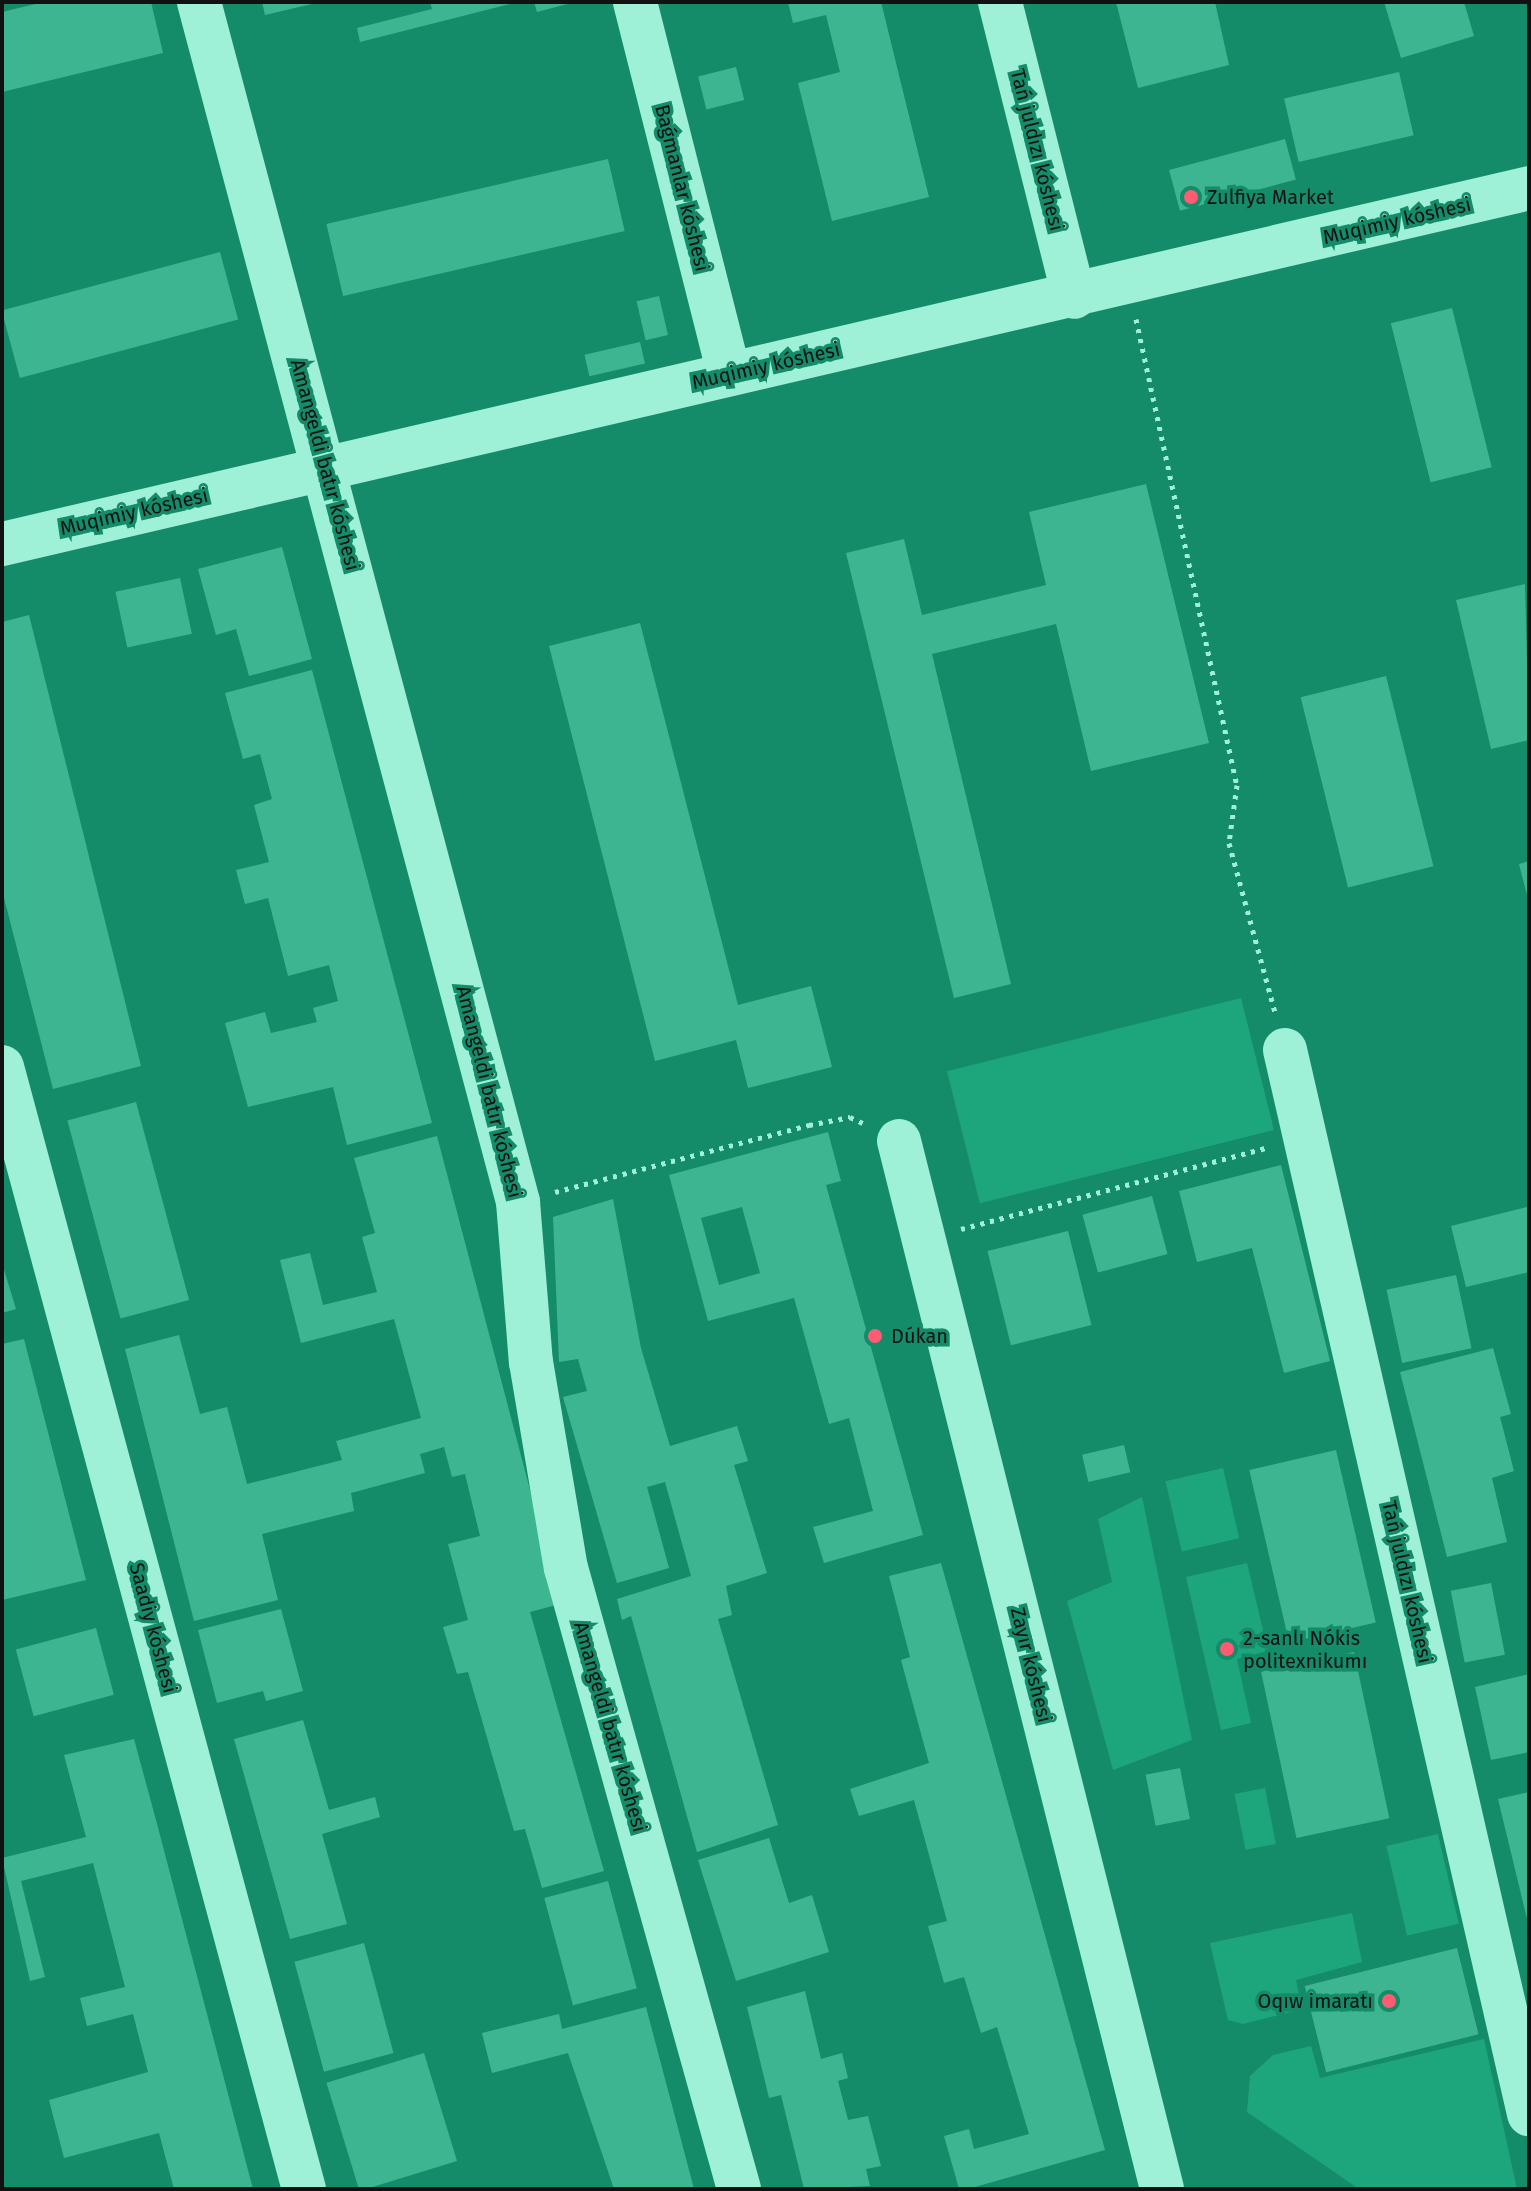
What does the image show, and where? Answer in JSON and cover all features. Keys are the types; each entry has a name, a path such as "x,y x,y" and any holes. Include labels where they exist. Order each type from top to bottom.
{"street":[{"name":"Amangeldi batır kóshesi","path":"199,2 327,466 518,1202 531,1362 566,1568 739,2189"},
{"name":"Baǵmanlar kóshesi","path":"635,2 729,374"},
{"name":"Tań juldızı kóshesi","path":"1000,2 1074,297"},
{"name":"Muqimiy kóshesi","path":"2,544 327,466 1074,297 1529,188"},
{"name":"Tań juldızı kóshesi","path":"1285,1050 1529,2114"},
{"name":"Saadiy kóshesi","path":"2,1067 304,2189"},
{"name":"Zayır kóshesi","path":"899,1141 1162,2189"}],"path":[{"path":"1136,310 1237,785 1229,843 1285,1050"},
{"path":"518,1202 850,1117 899,1141"},
{"path":"924,1238 1304,1138"}],"green space":[{"path":"1241,998 1274,1130 980,1203 947,1071"},
{"path":"1223,1468 1239,1538 1182,1551 1166,1481"},
{"path":"1142,1497 1192,1740 1113,1770 1067,1601 1112,1582 1098,1519"},
{"path":"1247,1563 1268,1651 1237,1659 1251,1723 1221,1730 1186,1577"},
{"path":"1265,1788 1276,1844 1245,1850 1235,1794"},
{"path":"1438,1834 1459,1924 1407,1936 1386,1846"},
{"path":"1352,1913 1362,1962 1296,1980 1302,2009 1243,2024 1228,2020 1210,1943"},
{"path":"1484,2039 1517,2189 1359,2189 1247,2112 1250,2076 1273,2055 1311,2046 1320,2078"}],"building":[{"path":"44,2 151,2 163,53 2,92 2,12"},
{"path":"262,2 316,2 316,3 265,15"},
{"path":"430,2 514,3 360,42 357,28 432,9"},
{"path":"534,2 571,2 571,3 537,12"},
{"path":"788,2 881,2 929,197 832,221 798,83 840,72 826,15 793,23"},
{"path":"1116,2 1215,2 1229,65 1138,88"},
{"path":"1384,2 1464,2 1474,36 1401,58"},
{"path":"736,67 744,100 706,109 698,76"},
{"path":"1399,72 1414,135 1299,162 1284,99"},
{"path":"1285,139 1296,180 1180,211 1169,170"},
{"path":"608,159 625,231 343,296 326,224"},
{"path":"220,252 238,320 20,378 2,310"},
{"path":"659,296 668,335 646,340 637,301"},
{"path":"1452,308 1492,467 1431,482 1391,323"},
{"path":"640,342 645,363 589,376 584,355"},
{"path":"1146,484 1209,743 1091,771 1056,624 932,654 1011,984 954,998 846,553 904,539 922,615 1046,585 1029,512"},
{"path":"282,547 312,659 249,676 236,629 216,635 198,569"},
{"path":"180,578 192,634 127,647 115,592"},
{"path":"1525,584 1529,740 1491,749 1456,600"},
{"path":"29,615 141,1066 53,1089 2,890 2,622"},
{"path":"640,623 738,1005 811,986 832,1067 748,1088 736,1040 655,1061 549,646"},
{"path":"312,670 432,1123 347,1145 333,1087 248,1107 225,1023 265,1012 271,1033 317,1022 313,1008 338,1001 329,965 288,976 268,898 245,904 236,870 269,862 254,805 272,799 260,754 243,759 225,693"},
{"path":"1386,676 1433,866 1348,887 1301,697"},
{"path":"1529,861 1529,899 1528,899 1519,864"},
{"path":"136,1102 189,1300 120,1318 67,1120"},
{"path":"828,1132 841,1181 826,1185 923,1535 824,1563 813,1527 873,1511 849,1418 829,1424 794,1298 708,1321 669,1175","holes":["742,1207 760,1273 719,1285 701,1218"]},
{"path":"437,1136 560,1604 530,1612 604,1871 542,1888 525,1829 514,1831 468,1672 457,1674 443,1627 468,1620 448,1544 480,1536 465,1474 452,1477 444,1447 420,1454 425,1473 351,1493 354,1511 262,1534 278,1600 194,1621 125,1349 179,1335 200,1414 227,1407 247,1484 342,1460 336,1441 421,1418 394,1319 301,1343 280,1260 310,1253 323,1305 377,1292 362,1237 375,1233 354,1158"},
{"path":"1281,1165 1330,1361 1284,1373 1252,1248 1197,1262 1179,1191"},
{"path":"1152,1196 1168,1254 1098,1273 1082,1215"},
{"path":"613,1199 641,1348 670,1446 737,1426 748,1461 734,1465 767,1573 726,1586 732,1615 718,1619 778,1825 697,1852 631,1616 622,1620 617,1599 691,1576 665,1482 647,1487 669,1568 617,1583 563,1397 587,1391 578,1359 559,1362 553,1217"},
{"path":"1527,1207 1529,1272 1466,1287 1451,1226"},
{"path":"1068,1231 1091,1325 1011,1345 987,1251"},
{"path":"2,1263 16,1309 2,1313"},
{"path":"1456,1275 1472,1348 1402,1363 1387,1290"},
{"path":"24,1339 86,1580 2,1600 2,1344"},
{"path":"1493,1348 1511,1414 1500,1417 1514,1471 1492,1478 1507,1542 1447,1557 1400,1372"},
{"path":"1124,1445 1130,1472 1088,1482 1082,1455"},
{"path":"1336,1450 1376,1622 1289,1642 1249,1470"},
{"path":"941,1563 1105,2150 968,2189 959,2189 944,2136 969,2129 974,2149 1029,2134 997,2027 981,2033 964,1977 944,1983 928,1926 947,1921 914,1800 859,1816 850,1789 929,1763 901,1660 910,1657 889,1576"},
{"path":"1491,1583 1505,1655 1465,1662 1451,1591"},
{"path":"281,1609 303,1691 266,1701 263,1691 217,1703 198,1630"},
{"path":"96,1628 114,1695 34,1716 16,1649"},
{"path":"1354,1652 1389,1818 1296,1838 1261,1672"},
{"path":"1529,1674 1529,1752 1491,1760 1475,1687"},
{"path":"303,1720 329,1810 375,1797 380,1817 322,1834 347,1924 290,1939 234,1739"},
{"path":"134,1739 253,2189 174,2189 159,2133 64,2158 49,2100 148,2072 133,2014 87,2026 80,1998 125,1987 93,1863 21,1881 45,1977 30,1981 2,1858 86,1837 64,1755"},
{"path":"1180,1768 1190,1819 1156,1826 1146,1775"},
{"path":"1529,1792 1529,1923 1528,1923 1498,1799"},
{"path":"769,1838 789,1903 812,1895 829,1952 736,1981 698,1860"},
{"path":"608,1881 637,1988 573,2005 544,1898"},
{"path":"364,1943 394,2053 324,2072 294,1962"},
{"name":"Oqıw imaratı","path":"1457,1948 1479,2034 1326,2072 1305,1986"},
{"path":"805,1991 821,2059 842,2053 848,2078 838,2081 848,2120 868,2116 881,2166 866,2169 870,2186 804,2189 781,2095 769,2098 747,2007"},
{"path":"646,2007 694,2189 614,2189 568,2053 492,2073 482,2033 559,2014 562,2029"},
{"path":"424,2053 457,2161 359,2189 326,2083"}],"place":[{"name":"Zulfiya Market","path":"1191,197"},
{"name":"Dúkan","path":"875,1336"},
{"name":"2-sanlı Nókis politexnikumı","path":"1227,1649"},
{"name":"Oqıw imaratı","path":"1389,2001"}]}
